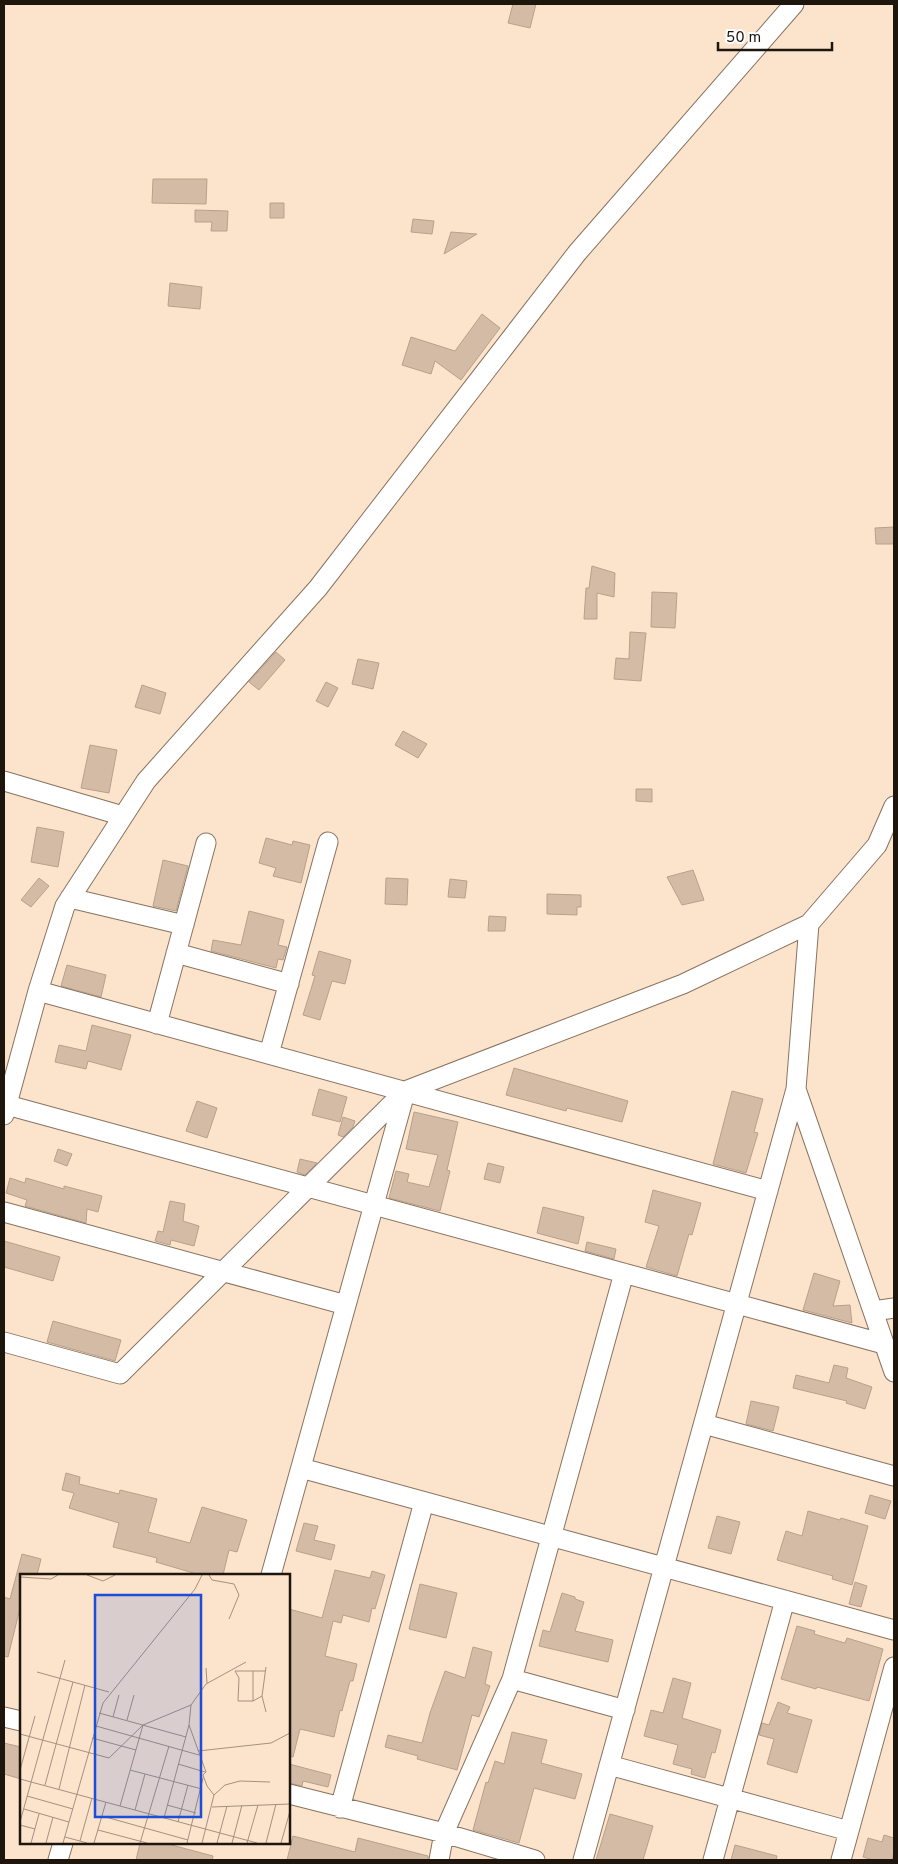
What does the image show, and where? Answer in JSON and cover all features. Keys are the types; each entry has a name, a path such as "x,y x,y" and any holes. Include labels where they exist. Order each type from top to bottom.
{"street":[{"path":"794,4 577,253 318,588 146,781 65,906 38,991 5,1110 308,1187 884,1344"},
{"path":"4,781 123,816"},
{"path":"4,1342 120,1374 405,1092 683,984 809,924 877,845 894,806"},
{"path":"270,1054 328,842"},
{"path":"157,1024 206,843"},
{"path":"70,898 184,925"},
{"path":"583,1860 796,1089 809,924"},
{"path":"176,953 289,984"},
{"path":"38,991 768,1191"},
{"path":"796,1089 894,1372"},
{"path":"271,1574 405,1092"},
{"path":"4,1212 346,1305"},
{"path":"439,1860 444,1832 512,1679 624,1273"},
{"path":"873,1311 894,1308"},
{"path":"704,1424 894,1476"},
{"path":"301,1468 894,1630"},
{"path":"340,1808 424,1502"},
{"path":"713,1860 785,1600"},
{"path":"841,1860 894,1667"},
{"path":"512,1679 625,1710"},
{"path":"4,1717 20,1721"},
{"path":"610,1765 849,1831"},
{"path":"290,1794 444,1832 535,1860"},
{"path":"58,1860 63,1844"}],"building":[{"path":"513,4 536,4 530,28 508,23"},
{"path":"153,179 207,179 206,204 152,203"},
{"path":"270,203 284,203 284,218 270,218"},
{"path":"195,210 228,211 227,231 211,231 212,222 195,222"},
{"path":"413,219 434,221 432,234 411,232"},
{"path":"451,232 477,234 444,254"},
{"path":"170,283 202,287 200,309 168,306"},
{"path":"482,314 500,328 461,380 435,361 431,374 402,365 411,337 455,351"},
{"path":"894,527 894,544 876,544 875,528"},
{"path":"592,566 615,573 614,597 597,593 597,619 584,619 586,588 589,588"},
{"path":"652,592 677,593 675,628 651,627"},
{"path":"630,632 646,633 641,681 614,679 616,658 629,659"},
{"path":"276,652 285,660 259,690 249,682"},
{"path":"358,659 379,663 373,689 352,684"},
{"path":"326,682 338,688 328,707 316,701"},
{"path":"142,685 166,693 160,714 135,707"},
{"path":"403,731 427,744 418,758 395,745"},
{"path":"90,745 117,750 109,793 81,788"},
{"path":"636,789 652,789 652,802 636,801"},
{"path":"37,827 64,832 58,867 31,862"},
{"path":"266,838 292,845 293,841 310,845 301,883 273,876 276,868 259,863"},
{"path":"163,860 188,866 176,911 153,906"},
{"path":"693,870 704,900 682,905 667,877"},
{"path":"39,878 49,886 31,907 21,900"},
{"path":"386,878 408,879 407,905 385,904"},
{"path":"450,879 467,881 465,898 448,897"},
{"path":"547,894 581,895 581,907 577,907 577,915 547,914"},
{"path":"249,911 284,920 278,945 287,947 283,960 278,959 276,968 211,951 213,940 241,945"},
{"path":"489,916 506,917 505,931 488,931"},
{"path":"319,951 351,960 345,984 332,981 320,1020 303,1015 315,976 312,975"},
{"path":"67,965 106,975 101,997 61,986"},
{"path":"92,1025 131,1035 121,1070 88,1061 86,1069 55,1062 59,1045 86,1051"},
{"path":"514,1068 628,1101 622,1122 567,1108 566,1111 506,1095"},
{"path":"319,1089 347,1097 340,1122 312,1115"},
{"path":"732,1091 763,1099 754,1132 758,1133 746,1173 713,1164"},
{"path":"197,1101 217,1108 207,1138 186,1131"},
{"path":"414,1112 458,1122 447,1170 450,1171 440,1211 389,1198 396,1171 409,1174 407,1182 429,1187 438,1155 406,1149"},
{"path":"343,1117 355,1121 353,1127 343,1137 338,1135"},
{"path":"58,1149 72,1154 67,1166 54,1161"},
{"path":"300,1159 317,1163 305,1175 297,1172"},
{"path":"488,1163 504,1167 500,1183 484,1179"},
{"path":"10,1178 25,1183 26,1178 64,1189 64,1186 102,1196 98,1212 87,1209 86,1223 25,1206 27,1200 6,1193"},
{"path":"653,1190 701,1203 692,1235 689,1234 677,1276 646,1267 659,1226 645,1222"},
{"path":"170,1201 185,1204 183,1221 199,1226 194,1246 171,1240 170,1245 155,1241 158,1231 163,1232"},
{"path":"543,1207 584,1217 578,1244 537,1233"},
{"path":"4,1241 60,1257 53,1281 4,1267"},
{"path":"587,1242 616,1249 614,1259 585,1251"},
{"path":"814,1273 840,1281 833,1306 850,1305 852,1323 803,1310"},
{"path":"53,1321 121,1340 115,1361 47,1342"},
{"path":"834,1365 848,1368 846,1378 872,1387 865,1409 846,1403 847,1401 793,1388 796,1375 829,1383"},
{"path":"751,1401 779,1407 773,1431 746,1424"},
{"path":"66,1473 80,1477 79,1484 119,1494 120,1490 157,1499 148,1532 190,1543 202,1507 247,1520 237,1552 229,1550 223,1574 197,1574 156,1562 157,1558 113,1547 119,1523 69,1508 74,1493 62,1490"},
{"path":"870,1495 891,1501 885,1519 865,1513"},
{"path":"808,1511 868,1526 852,1585 832,1579 833,1576 777,1560 786,1531 802,1536"},
{"path":"717,1516 740,1522 731,1554 708,1548"},
{"path":"304,1523 318,1526 314,1540 335,1545 331,1560 296,1551"},
{"path":"22,1554 41,1559 37,1574 20,1574 20,1608 8,1657 4,1656 4,1597 10,1599"},
{"path":"335,1570 370,1578 372,1571 385,1575 375,1609 372,1608 369,1622 343,1615 341,1623 333,1621 325,1656 357,1664 342,1711 340,1710 334,1737 300,1729 293,1757 290,1756 290,1609 322,1618"},
{"path":"855,1582 867,1586 861,1607 849,1604"},
{"path":"420,1584 457,1593 446,1638 409,1629"},
{"path":"562,1593 584,1602 575,1631 613,1640 608,1662 539,1646 543,1630 550,1632"},
{"path":"797,1626 815,1631 814,1634 845,1643 847,1638 883,1649 869,1701 781,1679"},
{"path":"473,1647 492,1652 485,1684 490,1686 479,1717 472,1715 457,1770 417,1759 418,1756 385,1747 388,1735 422,1743 430,1713 445,1671 465,1678"},
{"path":"673,1678 691,1683 682,1718 721,1730 715,1753 712,1752 705,1778 691,1774 692,1769 673,1764 678,1745 644,1736 651,1710 663,1713"},
{"path":"778,1702 790,1707 787,1713 812,1720 797,1773 767,1764 774,1739 759,1735 762,1723 769,1725"},
{"path":"512,1732 547,1740 541,1763 582,1774 575,1799 534,1788 519,1843 473,1830 486,1782 488,1783 495,1761 504,1764"},
{"path":"4,1743 20,1747 20,1779 4,1774"},
{"path":"290,1764 331,1775 328,1787 303,1781 302,1786 290,1783"},
{"path":"610,1814 653,1826 643,1860 596,1860"},
{"path":"884,1835 894,1838 892,1860 873,1860 863,1857 868,1838 882,1842"},
{"path":"293,1836 355,1852 358,1838 428,1856 428,1860 287,1860"},
{"path":"140,1844 168,1844 213,1856 212,1860 136,1860"},
{"path":"735,1845 777,1856 776,1860 731,1860"}]}
